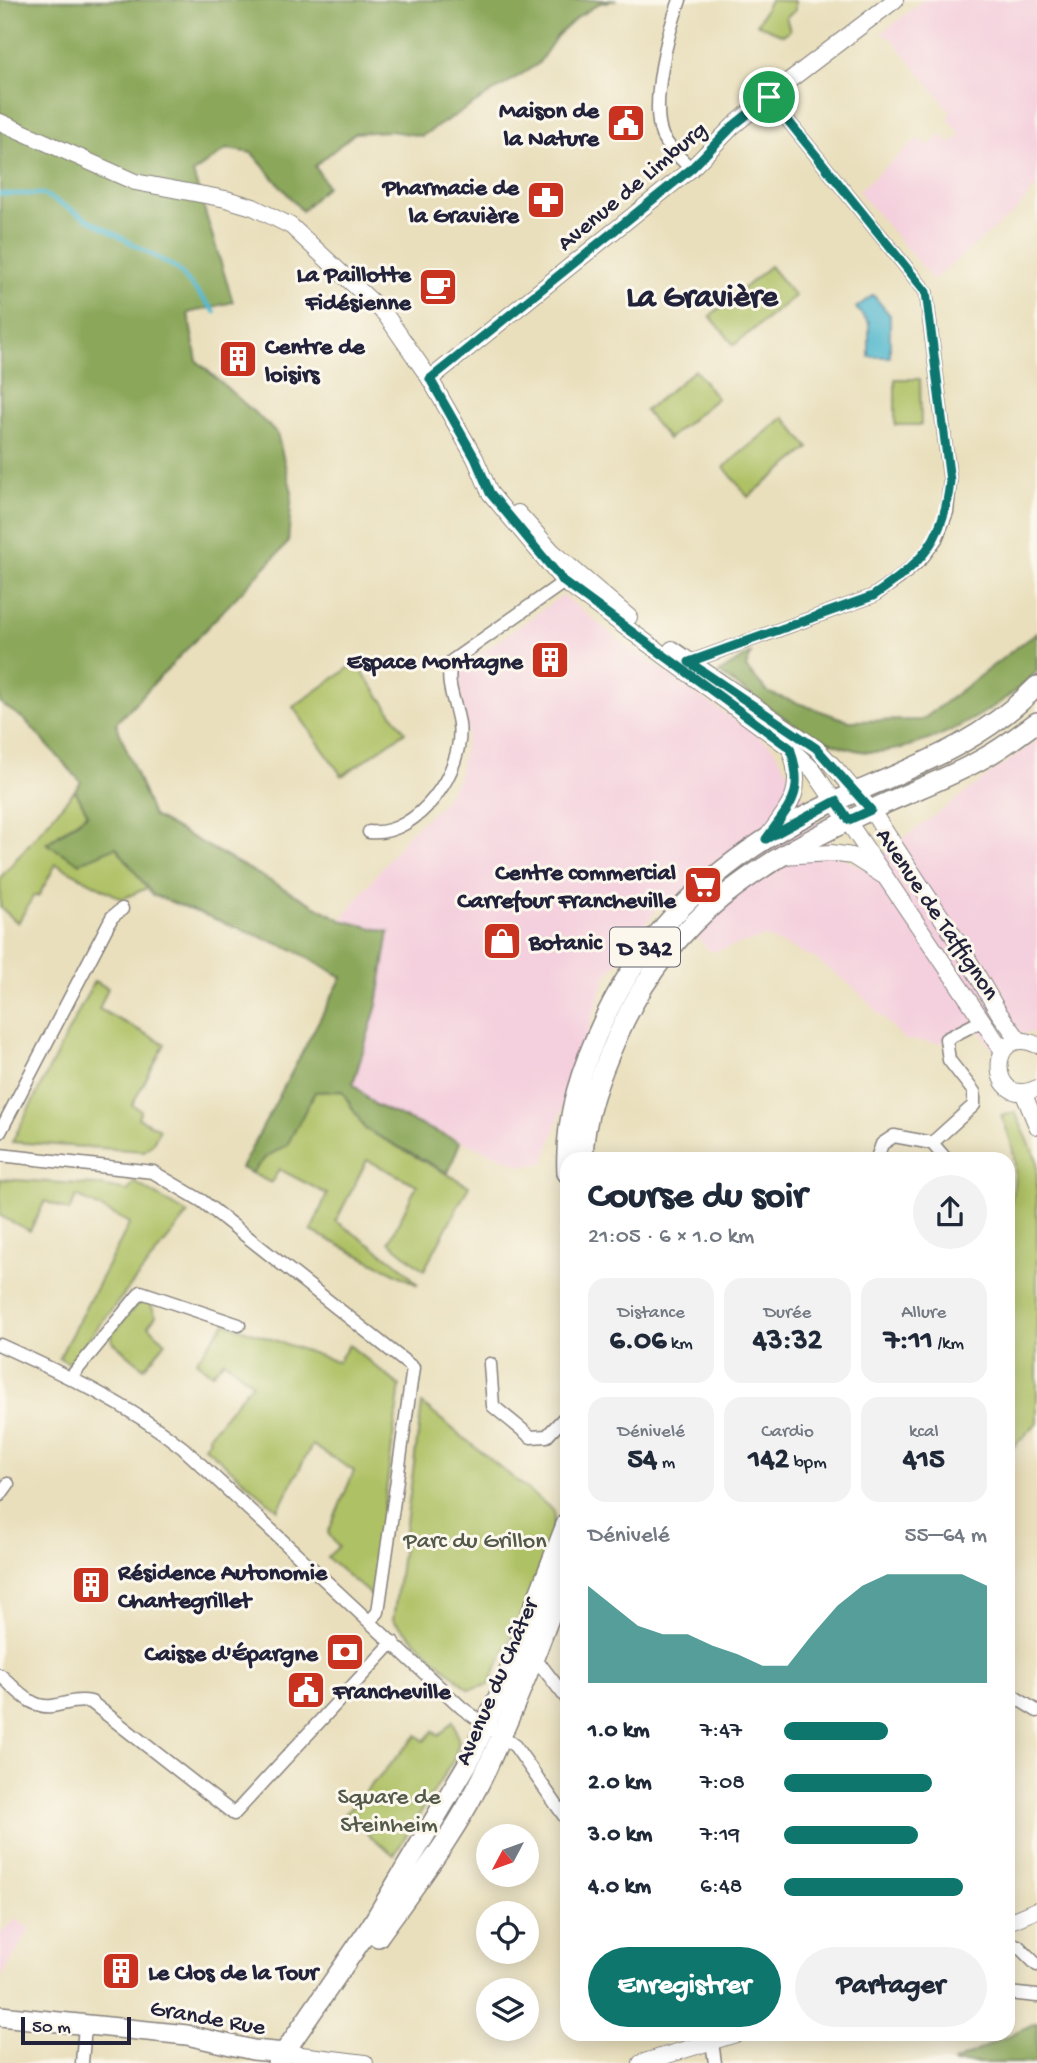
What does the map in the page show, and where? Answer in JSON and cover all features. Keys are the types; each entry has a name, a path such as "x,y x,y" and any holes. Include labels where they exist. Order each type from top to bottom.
{"main road":[{"name":"D 342","path":"571,1152 594,1041 622,982 645,948 687,899 766,839 836,801 974,739 1003,719 1037,686"},
{"name":"D 342","path":"582,1152 578,1120 631,1004 654,967 680,935 719,897 782,856 849,820 985,758 1037,722"},
{"name":"Avenue du Châter","path":"525,1656 560,1544"},
{"name":"Avenue du Châter","path":"281,2058 313,2015 331,2000 434,1857 485,1771 493,1729 560,1581"},
{"name":"Grande Rue","path":"0,2016 187,2035 281,2058"}],"street":[{"path":"680,0 661,79 660,117 663,137 691,169"},
{"name":"Avenue de Limburg","path":"430,379 691,169 733,126 895,0"},
{"path":"0,122 135,182 226,199 276,217 367,294 404,338 475,458 490,493 564,582 636,635 689,662 873,596 921,559 936,539 947,512 950,481 926,292 769,97"},
{"path":"475,458 552,551 619,609 689,662"},
{"path":"564,582 619,609"},
{"path":"369,832 383,834 397,829 424,808 450,772 459,726 448,672 452,661 564,582"},
{"name":"Avenue de Taffignon","path":"636,635 790,748 813,770 1003,1051 998,1066 999,1074 1008,1087 1030,1090 1037,1126"},
{"name":"Avenue de Taffignon","path":"689,662 816,748 856,792 871,810 961,947 999,1013 1020,1041"},
{"path":"766,839 792,802 798,786 798,774 790,748"},
{"path":"782,856 806,857 831,853 852,856 887,878"},
{"path":"0,1132 112,917 122,909"},
{"path":"932,1143 974,1105 974,1092 949,1060 946,1039 983,1020"},
{"path":"1003,1051 1020,1041 1037,1045"},
{"path":"879,1152 882,1144 894,1136 932,1143 940,1152"},
{"path":"0,1155 153,1172 202,1201 413,1368 378,1612 370,1621"},
{"path":"71,1377 141,1292 239,1325"},
{"path":"0,1345 71,1377 158,1428 183,1448 462,1708 515,1746 560,1811"},
{"path":"489,1364 493,1406 531,1437 547,1436 560,1422"},
{"path":"0,1495 8,1484"},
{"path":"0,1675 35,1704 48,1707 81,1700 91,1702 234,1814 393,1642"},
{"path":"525,1656 560,1692"},
{"path":"1015,1697 1037,1711"},
{"path":"1015,1919 1037,1910"},
{"path":"1015,1946 1037,1965"},
{"path":"1015,1994 1037,1996"},
{"path":"82,2063 85,2025"},
{"path":"641,2063 698,2041"},
{"path":"707,2041 715,2063"},
{"name":"Grande Rue","path":"281,2058 365,2063"}],"shaded area":[{"path":"924,0 1037,0 1037,186 1016,211 933,280 858,191 919,138 928,146 941,135 950,144 961,135 948,119 951,112 893,40 882,33"},
{"name":"Centre commercial Carrefour Francheville","path":"563,595 623,643 772,746 840,857 863,868 1037,740 1037,1031 1007,1037 993,1051 978,1028 940,1043 905,1040 853,987 814,958 766,937 711,952 662,902 606,977 544,1163 523,1166 375,1105 353,1084 377,1005 389,933 341,920 409,833 440,806 458,779 468,732 458,678 460,668"},
{"path":"15,1919 30,1929 0,1980 0,1934"}],"green space":[{"path":"0,0 617,0 600,3 578,17 557,36 538,64 422,136 390,131 355,133 315,166 327,186 302,211 252,153 227,149 193,173 233,302 188,313 197,361 277,433 292,492 288,543 116,723 153,816 341,920 389,932 377,1005 353,1084 375,1105 460,1142 448,1173 365,1129 342,1091 315,1092 287,1145 266,1157 251,1173 241,1168 342,977 294,950 153,895 116,847 79,863 47,844 88,814 75,790 81,782 25,720 0,703"},
{"path":"770,0 795,1 795,11 786,17 790,30 783,35 757,24"},
{"path":"770,266 795,296 734,345 710,316"},
{"path":"695,370 717,398 668,439 645,411"},
{"path":"895,379 920,379 921,425 895,425"},
{"path":"784,417 809,448 748,497 724,467"},
{"path":"1037,632 1037,671 1022,686 952,730 926,741 876,752 837,745 801,728 719,673 751,653 746,668 769,693 849,721 922,720"},
{"path":"356,663 405,732 342,776 293,707"},
{"path":"75,790 88,813 47,843 116,847 147,888 122,899 56,864 38,897 34,895 18,923 0,907 0,878"},
{"path":"94,981 108,988 99,1009 165,1044 132,1105 141,1110 138,1118 160,1129 152,1144 144,1151 12,1142"},
{"path":"342,1091 365,1129 469,1186 424,1270 389,1242 417,1185 367,1160 336,1221 401,1266 418,1285 311,1231 327,1194 279,1169 271,1183 251,1173 266,1157 287,1145 315,1092"},
{"path":"1015,1112 1037,1160 1037,1423 1015,1445 1015,1152 1001,1116"},
{"path":"0,1179 95,1185 128,1191 134,1182 188,1214 69,1363 59,1358 130,1223 77,1196 69,1211 45,1201 30,1231 0,1216"},
{"path":"148,1298 156,1316 148,1326 166,1342 144,1368 112,1341 112,1334 139,1301"},
{"path":"225,1323 338,1362 349,1345 400,1386 372,1596 327,1558 338,1547 328,1533 354,1471 312,1445 278,1510 204,1446 210,1439 208,1436 252,1383 224,1360 212,1374 196,1361"},
{"name":"Parc du Grillon","path":"422,1404 554,1511 548,1546 489,1685 468,1689 393,1620"},
{"name":"Square de Steinheim","path":"453,1721 459,1742 454,1759 394,1855 344,1815 417,1735 424,1741 433,1731 439,1736"},
{"path":"1037,2022 1037,2063 952,2063 998,2041 1015,2041 1015,2033"}],"water":[{"path":"873,295 890,315 890,357 869,357 869,323 856,308"}],"waterway":[{"path":"0,194 43,194 176,268 215,312"}],"place":[{"name":"Maison de la Nature","path":"626,123"},
{"name":"Pharmacie de la Gravière","path":"546,200"},
{"name":"La Paillotte Fidésienne","path":"438,287"},
{"name":"Centre de loisirs","path":"238,359"},
{"name":"Espace Montagne","path":"550,660"},
{"name":"Centre commercial Carrefour Francheville","path":"703,885"},
{"name":"Botanic","path":"502,941"},
{"name":"Résidence Autonomie Chantegrillet","path":"91,1585"},
{"name":"Caisse d'Épargne","path":"345,1652"},
{"name":"Francheville","path":"306,1690"},
{"name":"Le Clos de la Tour","path":"121,1971"}],"district":[{"name":"La Gravière","path":"702,294"}],"route":[{"path":"769,97 926,292 950,481 947,512 936,539 921,559 899,578 873,596 689,662 816,748 871,810 849,820 836,801 766,839 792,802 798,786 798,774 790,748 718,698 564,582 490,493 475,458 430,379 691,169 733,126 769,97"}]}
